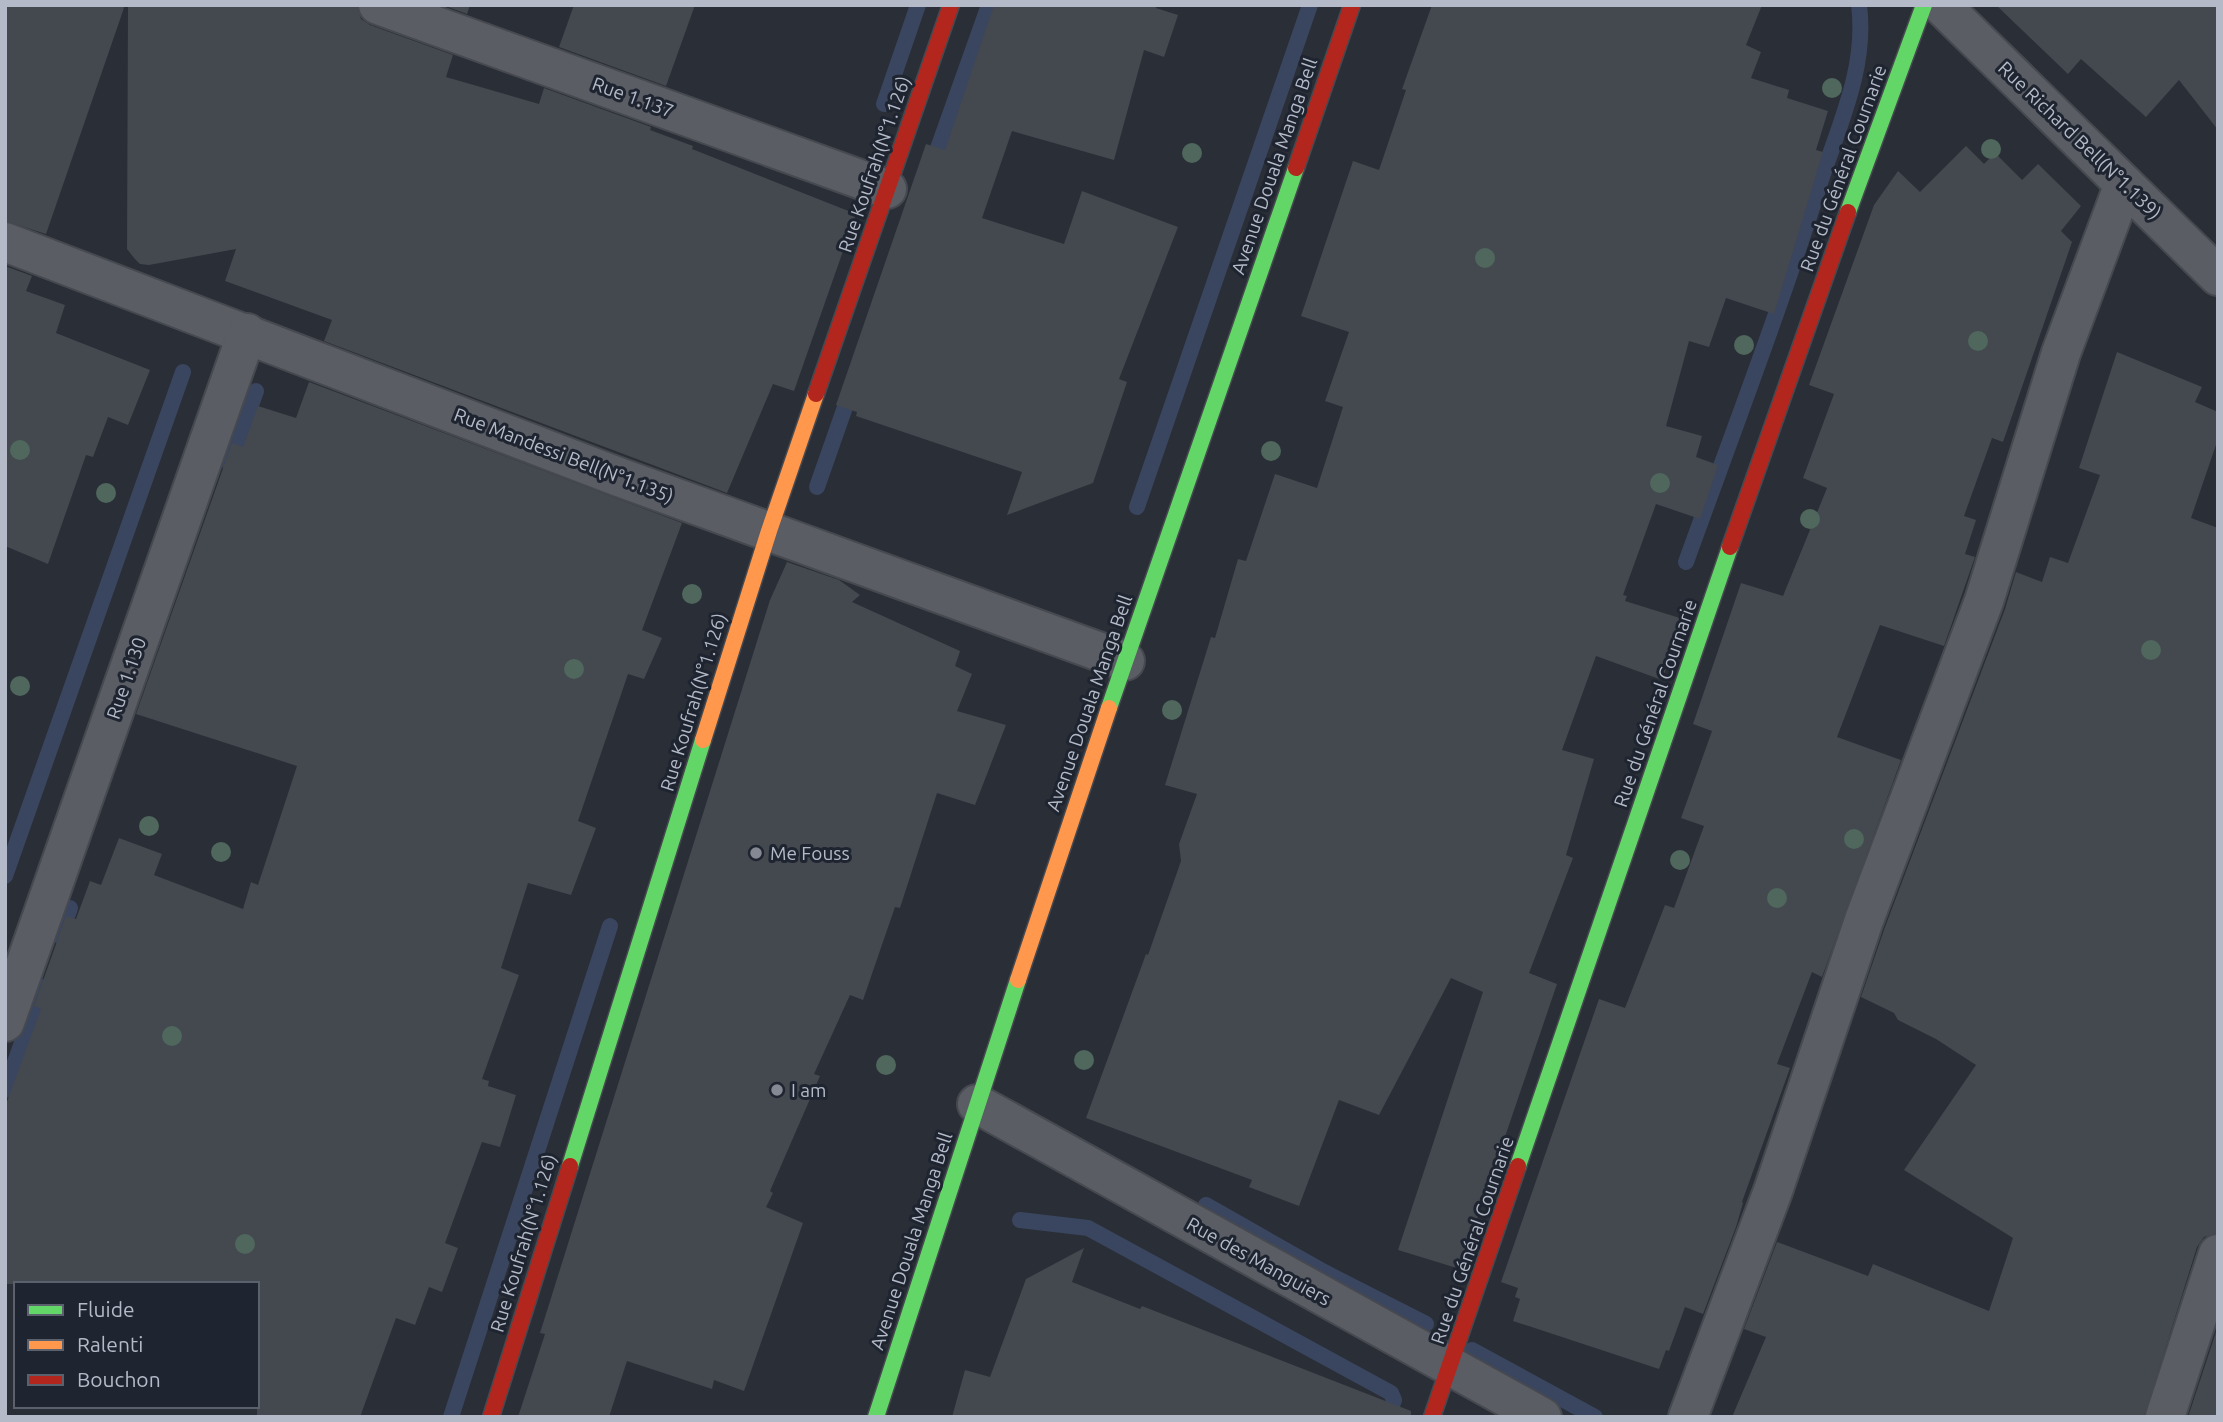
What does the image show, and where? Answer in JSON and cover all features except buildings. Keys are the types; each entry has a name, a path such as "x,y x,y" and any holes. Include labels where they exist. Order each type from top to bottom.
{"street":[{"name":"Rue 1.137","path":"378,5 887,189"},
{"name":"Rue Koufrah(N°1.126)","path":"491,1417 769,531 951,5"},
{"name":"Avenue Douala Manga Bell","path":"876,1417 1125,661 1352,5"},
{"name":"Rue du Général Cournarie","path":"1432,1417 1793,367 1924,5"},
{"name":"Rue Richard Bell(N°1.139)","path":"1941,5 2218,276"},
{"path":"1688,1417 1773,1191 1864,920 1983,601 2061,353 2124,184"},
{"name":"Rue Mandessi Bell(N°1.135)","path":"5,242 616,476 1125,661"},
{"name":"Rue 1.130","path":"5,1022 247,333"},
{"name":"Rue des Manguiers","path":"977,1104 1542,1417"},
{"path":"2165,1417 2218,1254"}],"waterway":[{"path":"884,104 918,5"},
{"path":"931,168 989,5"},
{"path":"1137,507 1310,5"},
{"path":"1686,562 1772,324 1850,94 1859,50 1859,5"},
{"path":"5,876 183,372"},
{"path":"817,487 851,390"},
{"path":"230,465 256,391"},
{"path":"60,936 70,908"},
{"path":"451,1417 610,926"},
{"path":"5,1090 42,987"},
{"path":"1206,1205 1324,1272 1426,1324"},
{"path":"1020,1220 1088,1228 1391,1393 1394,1400 1388,1417"},
{"path":"1472,1350 1595,1417"}],"traffic: fast":[{"path":"1848,212 1924,5"},
{"path":"1109,708 1296,168"},
{"path":"1518,1166 1730,547"},
{"path":"570,1166 703,740"},
{"path":"876,1417 1018,980"}],"traffic: slow":[{"path":"703,740 769,531 816,394"},
{"path":"1018,980 1109,708"}],"traffic: jam":[{"path":"816,394 951,5"},
{"path":"1296,168 1352,5"},
{"path":"1730,547 1848,212"},
{"path":"491,1417 570,1166"},
{"path":"1432,1417 1518,1166"}],"place":[{"name":"Me Fouss","path":"756,853"},
{"name":"I am","path":"777,1090"}]}
